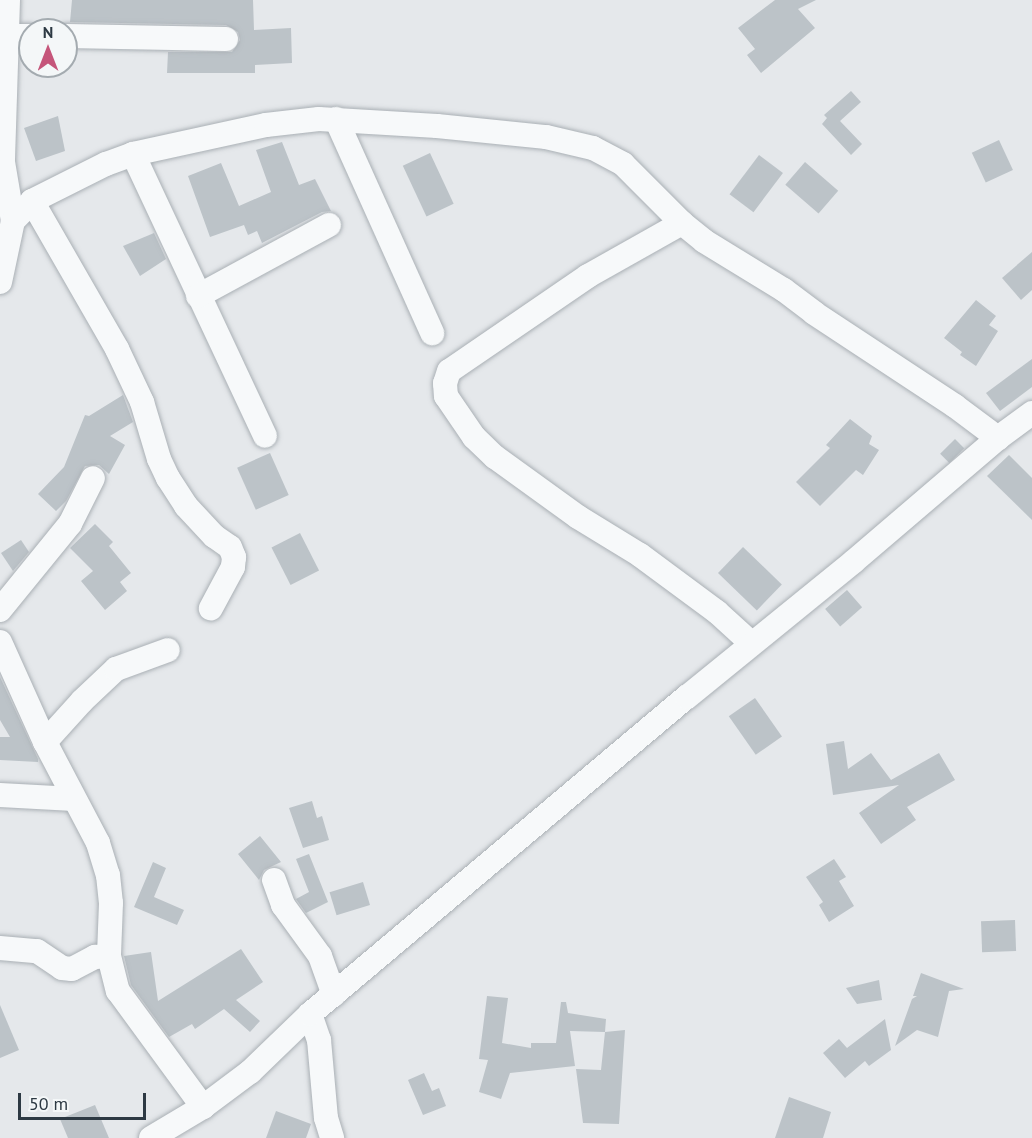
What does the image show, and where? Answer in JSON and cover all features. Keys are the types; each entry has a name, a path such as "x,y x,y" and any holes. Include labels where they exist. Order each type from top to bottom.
{"street":[{"path":"0,282 13,221 3,162 18,36 8,0"},
{"path":"78,36 226,39"},
{"path":"13,221 32,201 106,164 133,154 266,125 336,119 546,137 593,148 623,164 682,223 704,241 743,262 814,313 956,406 998,438"},
{"path":"336,119 432,333"},
{"path":"133,154 265,436"},
{"path":"32,201 117,349 142,402 159,459 168,478 186,506 214,536 230,547 234,557 233,567 211,608"},
{"path":"682,223 588,276 449,371 445,383 446,396 474,437 495,457 578,517 660,569 717,612 752,644"},
{"path":"198,296 329,225"},
{"path":"151,1138 183,1130 203,1107 250,1072 310,1014 998,438 1032,413"},
{"path":"0,610 70,524 93,478"},
{"path":"0,642 45,742 98,843 108,875 111,903 109,956 118,991 203,1107"},
{"path":"45,742 82,700 116,669 168,650"},
{"path":"0,795 74,799"},
{"path":"274,880 283,904 320,956 334,995"},
{"path":"0,948 37,951 62,968 72,969 95,957 109,956"},
{"path":"310,1014 319,1040 326,1118 332,1138"}],"building":[{"path":"72,0 253,0 254,30 291,28 292,63 255,65 255,73 167,73 168,52 232,52 240,40 238,32 226,25 78,22 78,18 70,18"},
{"path":"775,0 816,0 798,9 815,28 761,73 747,55 755,49 738,28"},
{"path":"851,91 861,102 840,121 862,144 851,155 822,124 827,118 824,115"},
{"path":"58,116 65,151 36,161 24,128"},
{"path":"999,140 1013,170 986,183 972,153"},
{"path":"282,142 299,185 315,179 331,211 322,212 262,243 257,231 248,235 244,225 210,237 188,176 221,163 239,206 271,192 256,150"},
{"path":"430,153 454,204 426,216 403,166"},
{"path":"759,155 783,173 753,212 730,194"},
{"path":"805,162 838,191 819,214 785,185"},
{"path":"154,233 166,259 140,276 123,246"},
{"path":"1032,252 1032,290 1021,300 1002,278"},
{"path":"976,300 996,316 989,325 998,331 976,366 960,355 962,352 944,338"},
{"path":"1032,359 1032,387 1000,411 986,393"},
{"path":"123,395 133,422 110,436 125,445 109,474 99,465 85,466 66,501 56,511 38,494 64,467 85,415 89,416"},
{"path":"850,419 872,436 869,444 879,450 863,475 856,470 820,506 796,482 830,448 826,445"},
{"path":"955,439 964,448 949,463 940,454"},
{"path":"270,453 289,495 256,510 237,468"},
{"path":"1009,455 1032,478 1032,520 987,476"},
{"path":"95,524 113,542 109,546 131,573 120,582 127,591 105,610 81,581 93,571 70,548"},
{"path":"300,533 319,570 291,585 271,548"},
{"path":"21,540 29,552 13,571 1,553"},
{"path":"743,547 782,585 757,610 718,573"},
{"path":"847,590 862,607 840,626 825,609"},
{"path":"0,677 38,762 0,760 0,737 10,737 0,720"},
{"path":"755,698 782,737 756,755 729,716"},
{"path":"844,741 848,769 871,753 891,780 939,753 955,780 907,807 916,820 881,844 859,813 899,785 833,795 826,744"},
{"path":"312,801 317,818 322,816 329,840 303,848 289,808"},
{"path":"260,836 281,862 264,870 259,880 238,854"},
{"path":"309,854 328,902 306,913 296,899 309,892 296,859"},
{"path":"834,859 846,877 839,881 854,906 829,922 819,905 823,902 806,877"},
{"path":"153,862 166,868 154,897 184,910 177,925 134,907"},
{"path":"363,882 370,905 337,915 330,892"},
{"path":"1015,920 1016,951 982,952 981,921"},
{"path":"241,949 263,982 236,1000 260,1021 250,1032 224,1009 195,1029 192,1024 169,1037 131,985 124,956 151,952 158,1001"},
{"path":"921,973 964,989 949,991 938,1037 917,1030 895,1046 912,999 917,996 913,996"},
{"path":"879,980 882,1000 857,1004 846,988"},
{"path":"487,996 508,998 502,1043 531,1048 531,1043 556,1043 561,1002 566,1002 568,1013 606,1019 605,1032 570,1031 575,1066 510,1073 501,1099 479,1092 488,1060 479,1059"},
{"path":"0,1005 19,1050 0,1058"},
{"path":"885,1019 891,1050 869,1066 865,1061 845,1078 823,1053 839,1039 847,1048"},
{"path":"625,1030 619,1124 583,1123 576,1069 601,1070 605,1032"},
{"path":"424,1073 432,1091 439,1088 446,1106 423,1115 408,1080"},
{"path":"789,1097 831,1112 823,1138 775,1138"},
{"path":"95,1105 109,1138 68,1138 60,1119"},
{"path":"276,1111 311,1124 306,1138 266,1138"}]}
